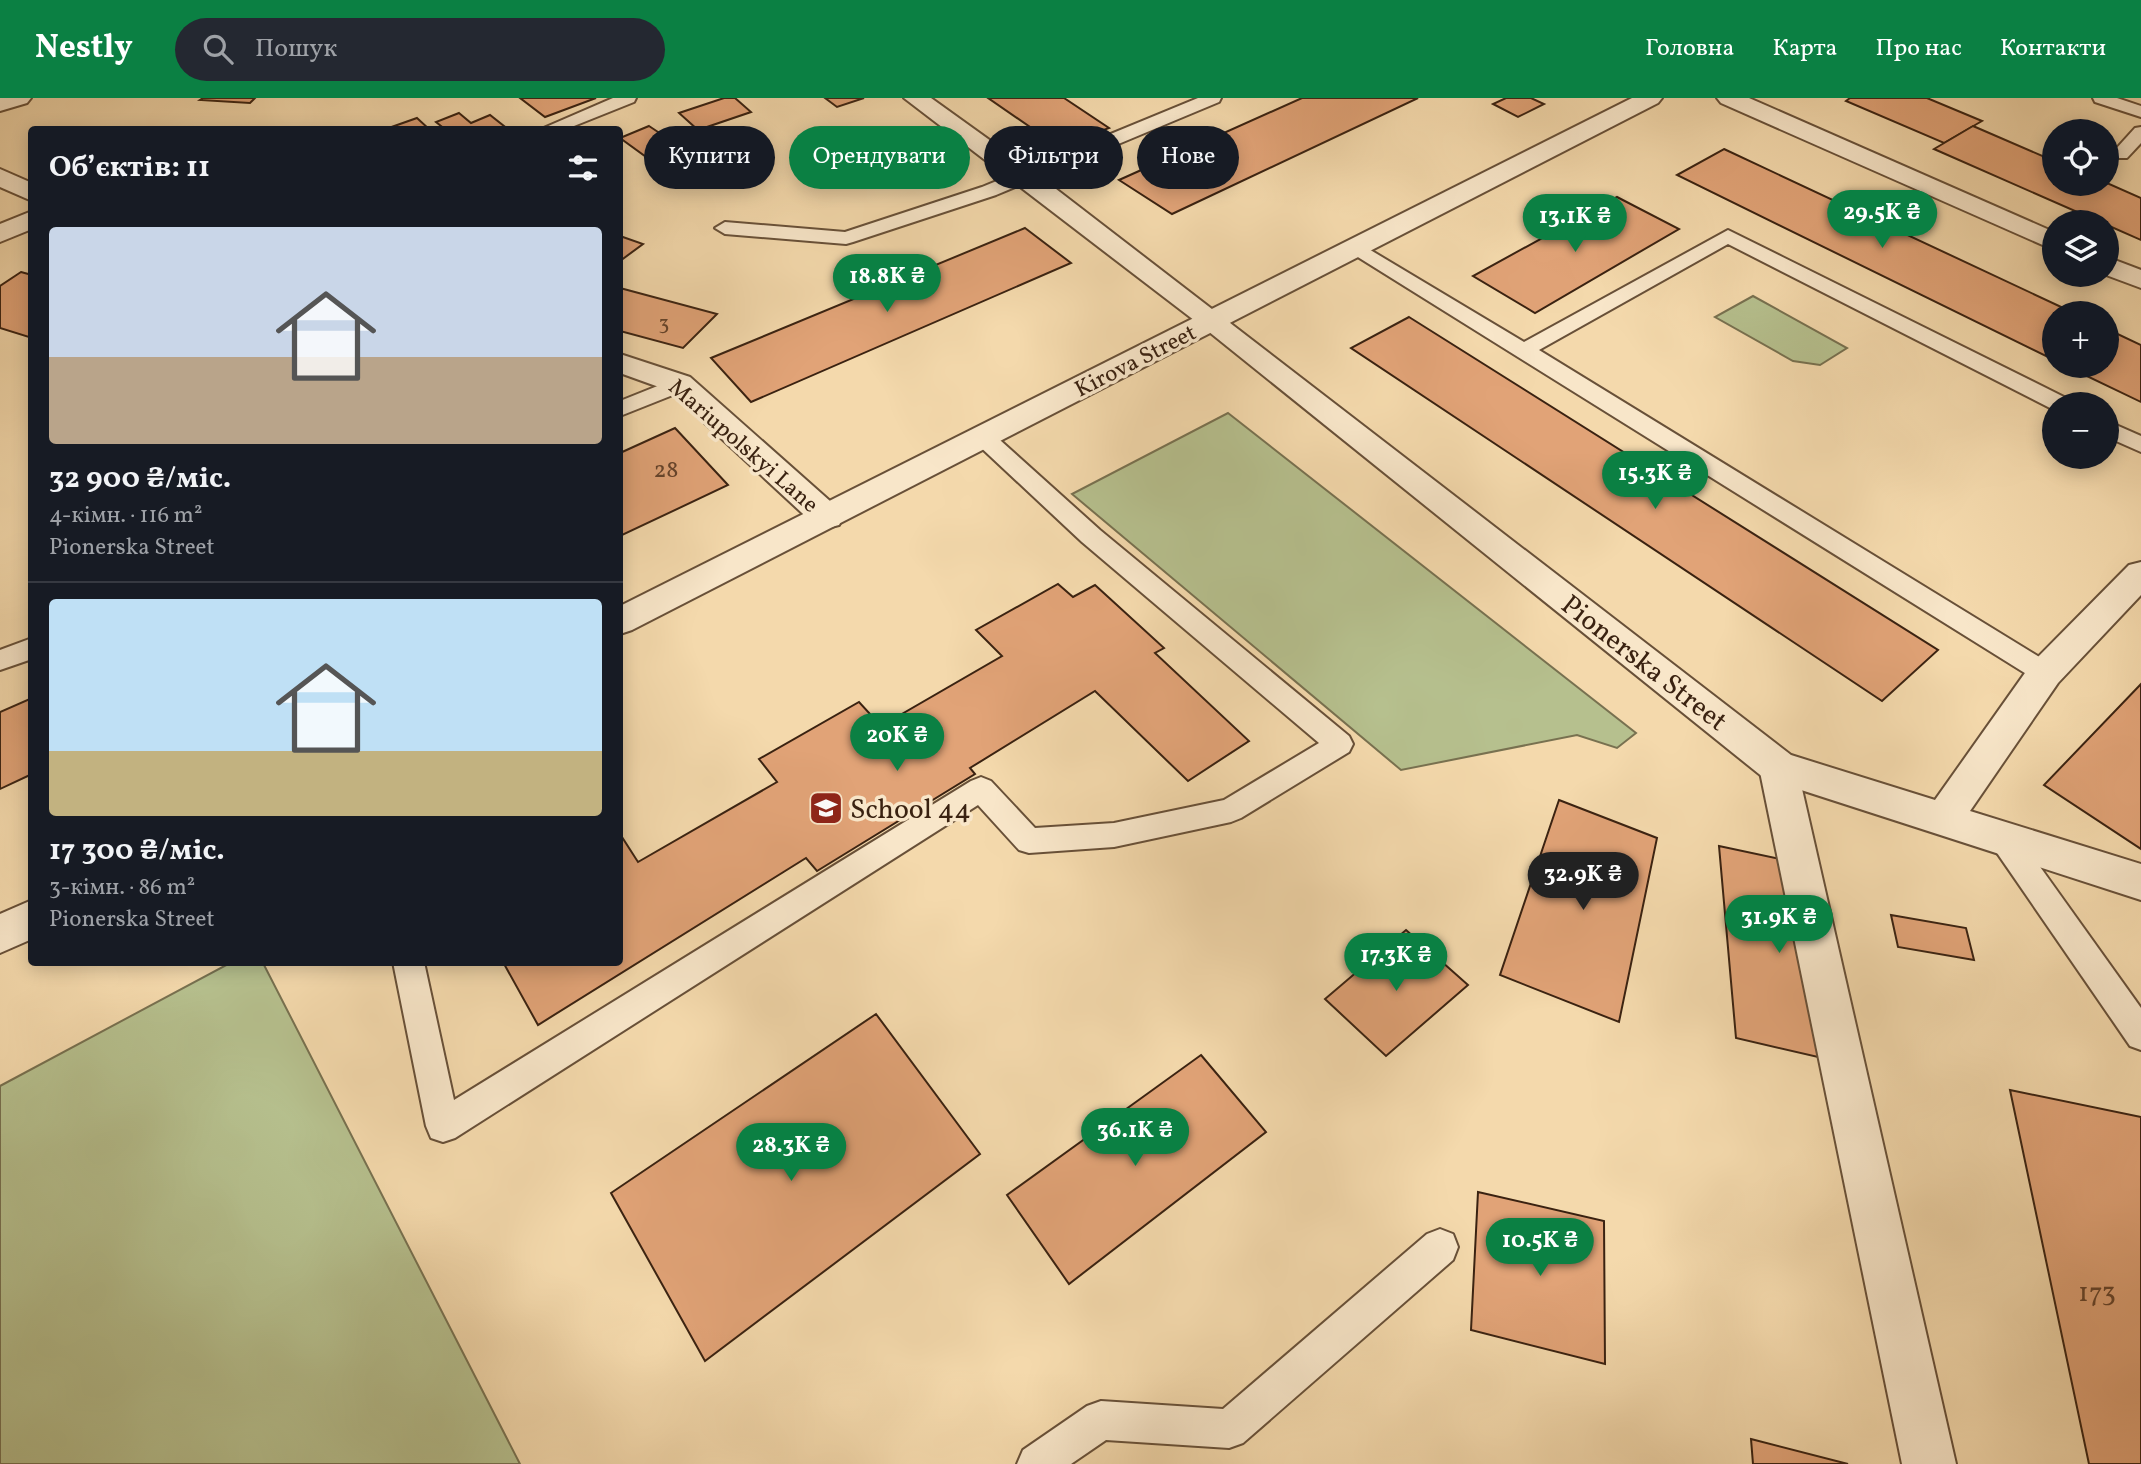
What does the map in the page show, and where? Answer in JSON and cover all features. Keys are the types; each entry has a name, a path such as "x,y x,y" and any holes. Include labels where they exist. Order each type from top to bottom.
{"street":[{"path":"0,104 19,98"},
{"name":"Pionerska Street","path":"916,98 984,147"},
{"name":"Kirova Street","path":"623,619 1650,98"},
{"path":"1729,98 2042,237"},
{"path":"0,177 28,191"},
{"name":"Pionerska Street","path":"1041,189 1213,321 1778,767 2141,882"},
{"path":"0,234 28,221"},
{"path":"2119,270 2141,280"},
{"name":"Mariupolskyi Lane","path":"623,364 680,384 827,517"},
{"path":"1944,818 2045,673 2141,574"},
{"path":"1778,767 1929,1464"},
{"path":"0,934 28,920"}],"lane":[{"path":"557,126 628,98"},
{"path":"1123,136 1213,98"},
{"path":"2101,98 2141,112"},
{"path":"2122,154 2141,132"},
{"path":"724,228 846,238 990,189"},
{"path":"1524,350 1728,236 2042,395"},
{"path":"1355,249 1524,350 2045,673"},
{"path":"623,408 680,384"},
{"path":"2119,434 2141,445"},
{"path":"409,966 443,1126 981,789 1029,841 1114,835 1231,810 1339,744 1091,536 984,437"},
{"path":"0,660 28,650"},
{"path":"2003,838 2141,1035"},
{"path":"1037,1464 1101,1419 1229,1429 1440,1247"}],"green space":[{"path":"1753,296 1847,348 1820,365 1793,361 1715,317"},
{"path":"1228,413 1636,733 1617,748 1577,735 1401,770 1072,494"},
{"path":"224,966 265,966 520,1464 0,1464 0,1086"}],"building":[{"path":"255,98 250,103 200,100"},
{"path":"520,98 596,98 545,117"},
{"path":"724,98 735,98 751,112 710,126 694,126 679,113"},
{"path":"825,98 864,98 837,107"},
{"path":"988,98 1064,98 1106,126 1029,126"},
{"path":"1302,98 1418,98 1239,182 1239,126"},
{"path":"1506,98 1531,98 1544,104 1518,117 1493,104"},
{"path":"1850,98 1927,98 1982,121 1944,143 1846,101"},
{"path":"459,113 471,123 490,115 504,126 441,126 436,122"},
{"path":"417,118 426,126 394,126"},
{"path":"1973,126 2042,156 2042,196 2119,196 2119,188 2141,198 2141,240 2119,230 2119,210 2073,210 1934,149"},
{"path":"644,128 644,155 623,140 623,137"},
{"path":"1724,149 2048,301 2042,301 2042,354 1677,175"},
{"path":"1137,172 1137,189 1225,189 1172,214 1123,183 1123,178"},
{"path":"1617,197 1679,229 1535,313 1473,276"},
{"path":"1025,228 1071,263 751,402 711,358"},
{"path":"623,237 643,244 623,259"},
{"path":"21,272 28,274 28,337 0,328 0,286"},
{"path":"623,289 717,314 683,348 623,332"},
{"path":"1409,317 1938,650 1882,701 1351,348"},
{"path":"2119,335 2141,345 2141,402 2091,378 2119,378"},
{"path":"675,428 728,485 623,535 623,452"},
{"name":"School 44","path":"1058,584 1073,597 1095,585 1164,648 1155,653 1249,741 1188,781 1095,691 970,768 975,774 817,871 806,858 538,1025 505,966 623,966 623,839 638,862 777,782 759,759 859,702 881,726 1002,656 976,630"},
{"path":"2141,684 2141,849 2044,785"},
{"path":"28,700 28,776 0,789 0,712"},
{"path":"1559,800 1657,838 1619,1022 1500,975"},
{"path":"1719,846 1817,867 1844,1063 1736,1038"},
{"path":"1891,915 1966,928 1974,960 1898,947"},
{"path":"1406,930 1468,985 1386,1056 1325,999"},
{"path":"876,1014 980,1154 705,1361 611,1193"},
{"path":"1201,1055 1266,1132 1069,1284 1007,1195"},
{"path":"2010,1090 2141,1117 2141,1464 2089,1464"},
{"path":"1478,1192 1604,1221 1605,1364 1471,1330"},
{"path":"1751,1439 1848,1464 1753,1464"}],"place":[{"name":"School 44","path":"826,808"}]}
